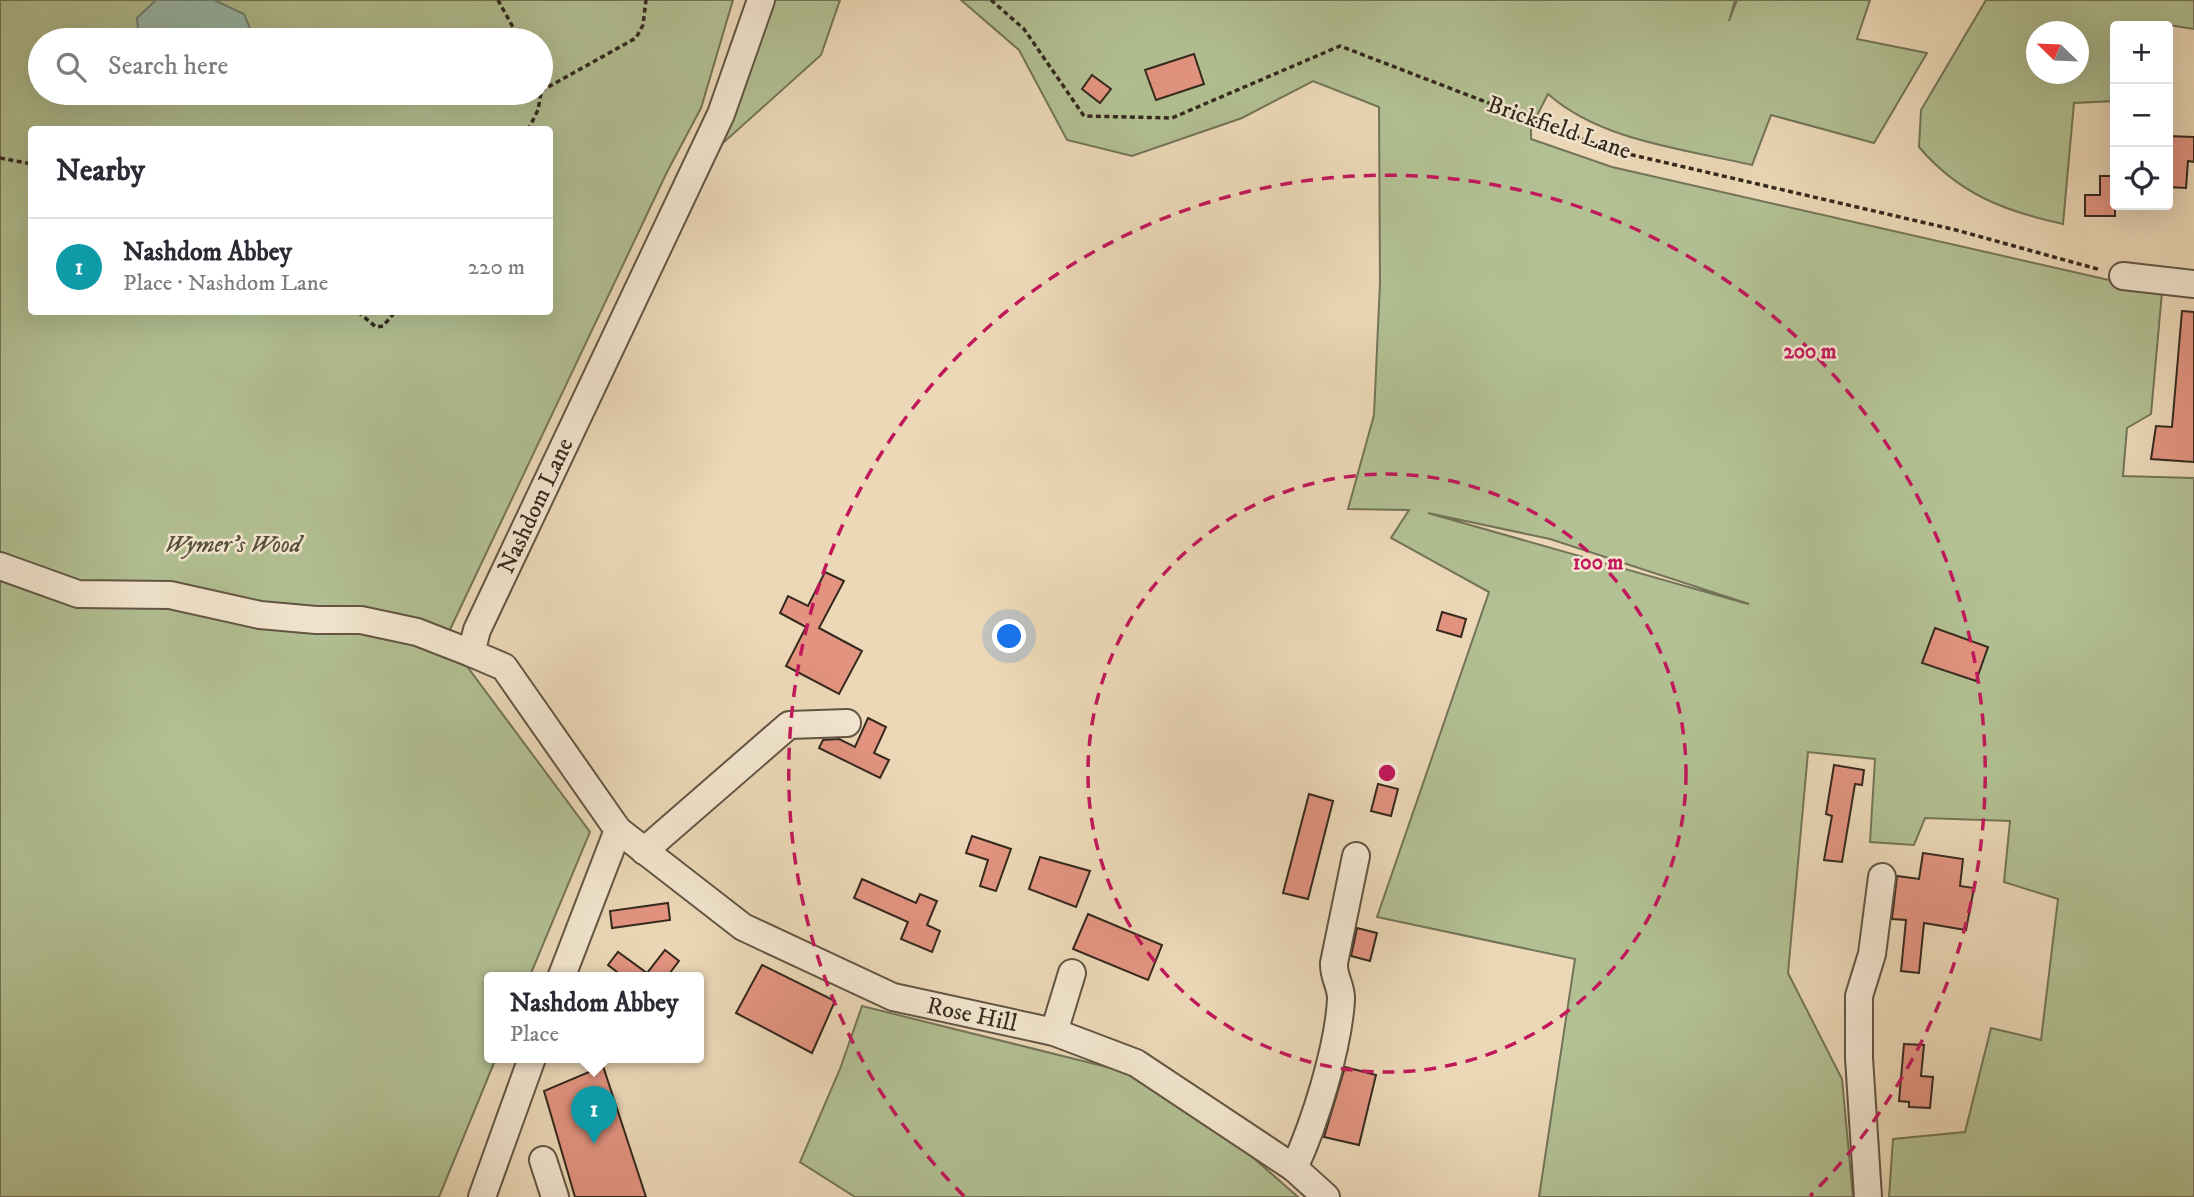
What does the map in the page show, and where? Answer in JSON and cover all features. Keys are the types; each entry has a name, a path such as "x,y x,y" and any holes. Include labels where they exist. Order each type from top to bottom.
{"street":[{"name":"Nashdom Lane","path":"471,653 477,630 721,114 761,0"},
{"path":"2123,276 2194,284"},
{"path":"0,566 78,594 170,595 260,615 316,620 361,620 417,632 503,667 618,830 563,972"},
{"path":"644,851 789,725 847,723"},
{"name":"Rose Hill","path":"618,830 743,927 892,997 1054,1032 1136,1063 1294,1168 1326,1197"},
{"path":"1294,1168 1313,1121 1334,1039 1341,992 1333,974 1334,963 1356,856"},
{"path":"1868,1197 1859,996 1872,954 1882,877"},
{"path":"1054,1032 1072,973"},
{"path":"482,1197 530,1063"},
{"path":"543,1160 555,1197"}],"path":[{"path":"498,0 513,28"},
{"path":"553,84 636,38 643,25 646,0"},
{"name":"Brickfield Lane","path":"991,0 1024,29 1084,116 1172,118 1340,46 1611,150 1956,230 2123,276"},
{"path":"530,126 539,105"},
{"path":"0,158 28,163"},
{"path":"362,315 376,327 383,326 392,315"}],"green space":[{"name":"Wymer's Wood","path":"0,0 733,0 701,108 667,172 446,638 590,832 532,972 484,972 484,1063 494,1063 439,1197 0,1197"},
{"path":"772,0 840,0 821,55 723,143"},
{"path":"961,0 1735,0 1729,21 1737,0 1870,0 1857,39 1927,53 1874,143 1771,115 1752,165 1618,133 1569,110 1548,94 1531,127 1531,139 1612,167 2162,292 2151,414 2127,428 2123,476 2194,478 2194,1197 1889,1197 1893,1139 1965,1132 1991,1028 2041,1040 2058,899 2004,882 2010,821 1925,818 1914,845 1870,842 1875,759 1808,752 1788,973 1842,1079 1853,1197 1539,1197 1575,959 1377,917 1489,592 1391,538 1409,510 1348,509 1374,415 1380,283 1379,107 1313,81 1242,118 1132,156 1067,140 1019,50","holes":["1428,513 1550,539 1749,604"]},
{"path":"1986,0 2194,0 2194,29 2173,26 2173,21 2110,21 2110,101 2074,103 2063,224 2021,213 1967,189 1934,163 1919,147 1921,110"},
{"path":"862,1006 1135,1074 1248,1153 1298,1197 855,1197 800,1162 840,1069"}],"shaded area":[{"path":"156,0 214,0 244,14 250,28 138,28 137,18"}],"building":[{"path":"1194,54 1204,84 1156,100 1145,70"},
{"path":"1092,75 1111,89 1100,103 1082,89"},
{"path":"2173,136 2194,137 2194,162 2188,161 2186,188 2173,187"},
{"path":"2100,176 2110,176 2110,210 2115,210 2115,216 2085,216 2085,195 2100,195"},
{"path":"2182,311 2194,312 2194,462 2151,459 2156,426 2172,427"},
{"path":"825,572 844,581 819,628 862,651 839,694 786,666 806,627 780,613 788,596 808,606"},
{"path":"1442,612 1466,619 1461,637 1437,630"},
{"path":"1935,628 1988,647 1976,681 1922,663"},
{"path":"868,718 886,727 874,753 889,760 880,778 819,748 823,740 839,739 855,747"},
{"path":"1834,765 1864,770 1862,785 1855,784 1842,862 1824,860 1832,816 1826,814"},
{"path":"1378,784 1398,789 1391,816 1371,811"},
{"path":"1309,794 1333,801 1308,899 1283,893"},
{"path":"972,836 1011,849 996,891 980,886 988,860 966,853"},
{"path":"1923,853 1963,859 1960,886 1974,888 1966,930 1924,923 1919,973 1901,971 1906,920 1892,919 1897,876 1919,879"},
{"path":"1040,857 1090,871 1076,907 1029,889"},
{"path":"862,879 916,903 920,894 937,901 927,925 940,931 932,952 901,939 908,922 854,898"},
{"path":"668,903 670,920 612,928 610,911"},
{"path":"1088,914 1162,945 1148,980 1073,949"},
{"path":"1357,928 1377,933 1370,961 1351,956"},
{"path":"665,950 679,961 671,972 648,972"},
{"path":"618,952 646,972 617,972 608,965"},
{"path":"762,965 835,1001 812,1053 736,1013"},
{"path":"1904,1044 1924,1045 1921,1076 1933,1077 1930,1108 1909,1107 1909,1102 1899,1101"},
{"path":"603,1066 646,1197 575,1197 544,1091"},
{"path":"1345,1067 1376,1075 1359,1145 1324,1137"}],"place":[{"name":"Nashdom Abbey","path":"594,1144"}]}
